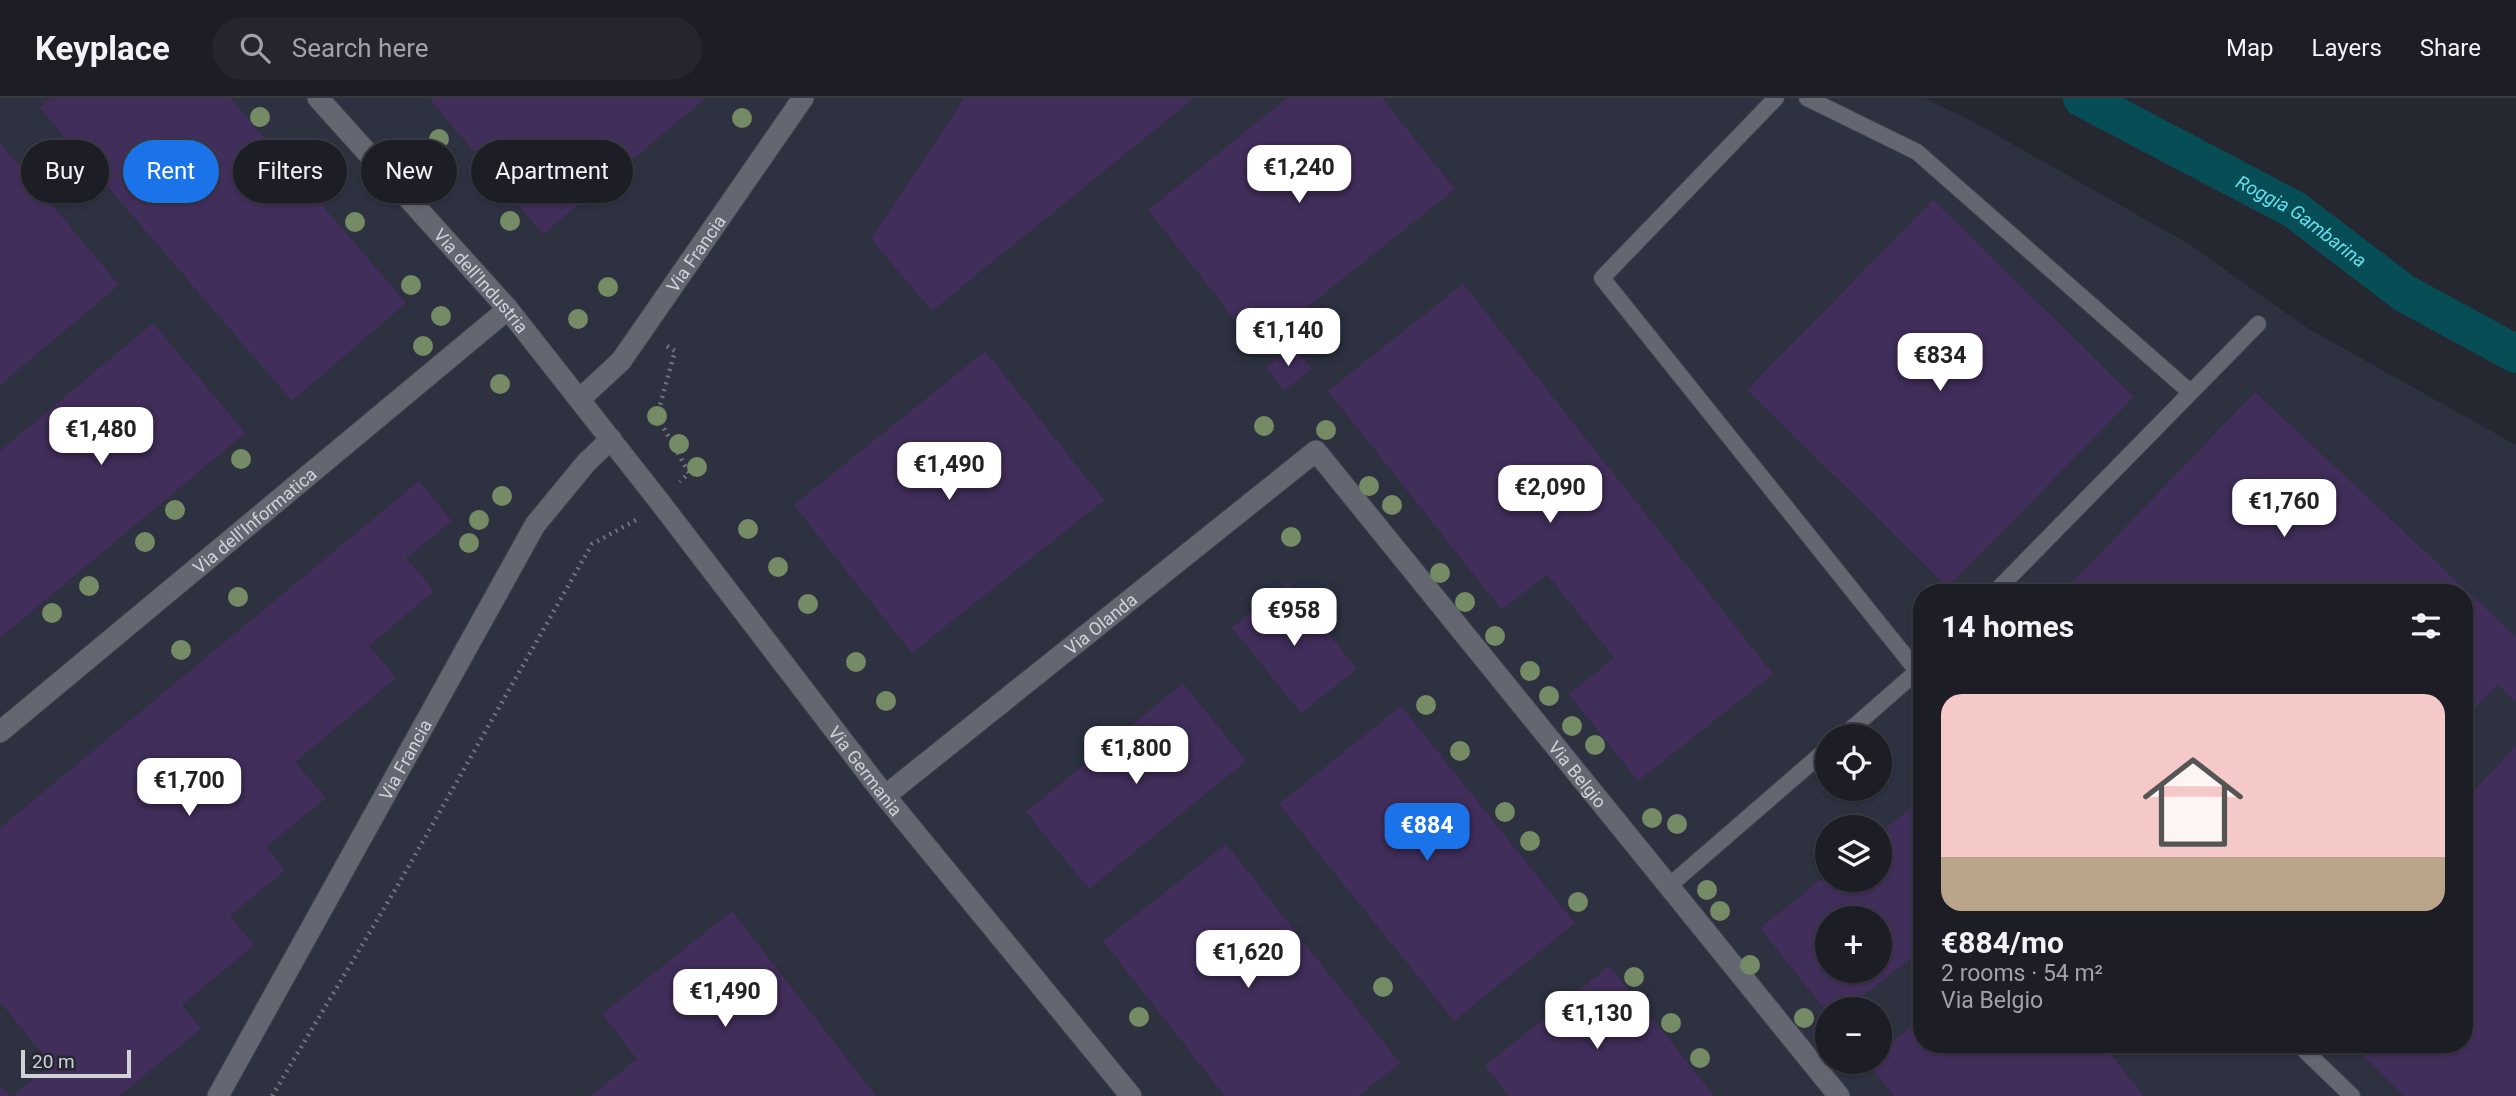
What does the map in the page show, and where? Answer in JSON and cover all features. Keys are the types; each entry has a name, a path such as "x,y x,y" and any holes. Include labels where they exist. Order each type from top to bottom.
{"street":[{"name":"Via dell'Industria","path":"318,98 508,309 611,439"},
{"name":"Via Francia","path":"580,399 621,361 803,98"},
{"name":"Via dell'Informatica","path":"0,732 508,309"},
{"name":"Via Francia","path":"218,1096 535,526 563,489 611,439"},
{"name":"Via Germania","path":"611,439 886,796 1131,1096"},
{"name":"Via Olanda","path":"886,796 1316,451"},
{"name":"Via Belgio","path":"1316,451 1839,1096"}],"lane":[{"path":"1776,98 1602,278 1913,663"},
{"path":"1807,98 1917,152 2190,393"},
{"path":"2003,584 2258,324"},
{"path":"1858,724 1913,678"},
{"path":"1669,886 1815,760"},
{"path":"2307,1053 2352,1096"}],"path":[{"path":"272,1096 398,885 592,544 631,523 690,473 657,416 675,351 642,331"}],"shaded area":[{"path":"0,98 1925,98 1972,121 2189,244 2309,329 2516,445 2516,1096 0,1096"}],"building":[{"path":"51,98 230,98 266,140 233,140 233,203 320,203 406,303 292,401 109,188 109,140 68,140 40,108"},
{"path":"429,98 706,98 633,159 633,140 471,140 471,148"},
{"path":"964,98 1194,98 932,311 871,239"},
{"path":"1287,98 1382,98 1455,189 1257,347 1148,210"},
{"path":"0,143 21,168 21,203 50,203 119,285 0,385"},
{"path":"1933,200 2134,397 1951,584 1945,584 1747,390"},
{"path":"517,203 580,203 543,234"},
{"path":"1463,284 1773,674 1638,781 1569,694 1614,658 1547,574 1502,610 1328,391"},
{"path":"153,323 245,433 0,638 0,451"},
{"path":"1293,346 1311,369 1284,391 1266,368"},
{"path":"985,351 1104,500 912,653 794,505"},
{"path":"2255,392 2460,584 2071,584"},
{"path":"419,481 452,521 406,558 434,591 369,646 396,678 295,762 326,798 266,847 285,870 230,916 254,945 182,1005 201,1029 119,1096 13,1096 51,1064 0,1002 0,828"},
{"path":"1288,583 1357,669 1301,713 1232,628"},
{"path":"2473,597 2516,637 2516,702 2498,684 2473,710"},
{"path":"1183,683 1246,761 1089,889 1026,812"},
{"path":"1401,706 1575,923 1454,1021 1279,804"},
{"path":"2516,746 2516,1096 2404,1096 2360,1053 2473,1053 2473,791"},
{"path":"1913,806 1913,956 1892,973 1892,906 1815,906 1815,983 1879,983 1861,997 1815,997 1760,928 1815,884 1815,892 1892,892 1892,823"},
{"path":"1226,844 1400,1063 1358,1096 1225,1096 1103,941"},
{"path":"732,911 876,1096 590,1096 637,1059 602,1014"},
{"path":"1609,966 1714,1096 1509,1096 1485,1066"},
{"path":"1913,1025 1913,1053 2109,1053 2144,1096 1894,1096 1877,1074 1892,1074 1892,1042"},
{"path":"0,1085 9,1096 0,1096"}],"waterway":[{"name":"Roggia Gambarina","path":"2082,98 2295,210 2404,293 2516,354"}]}
